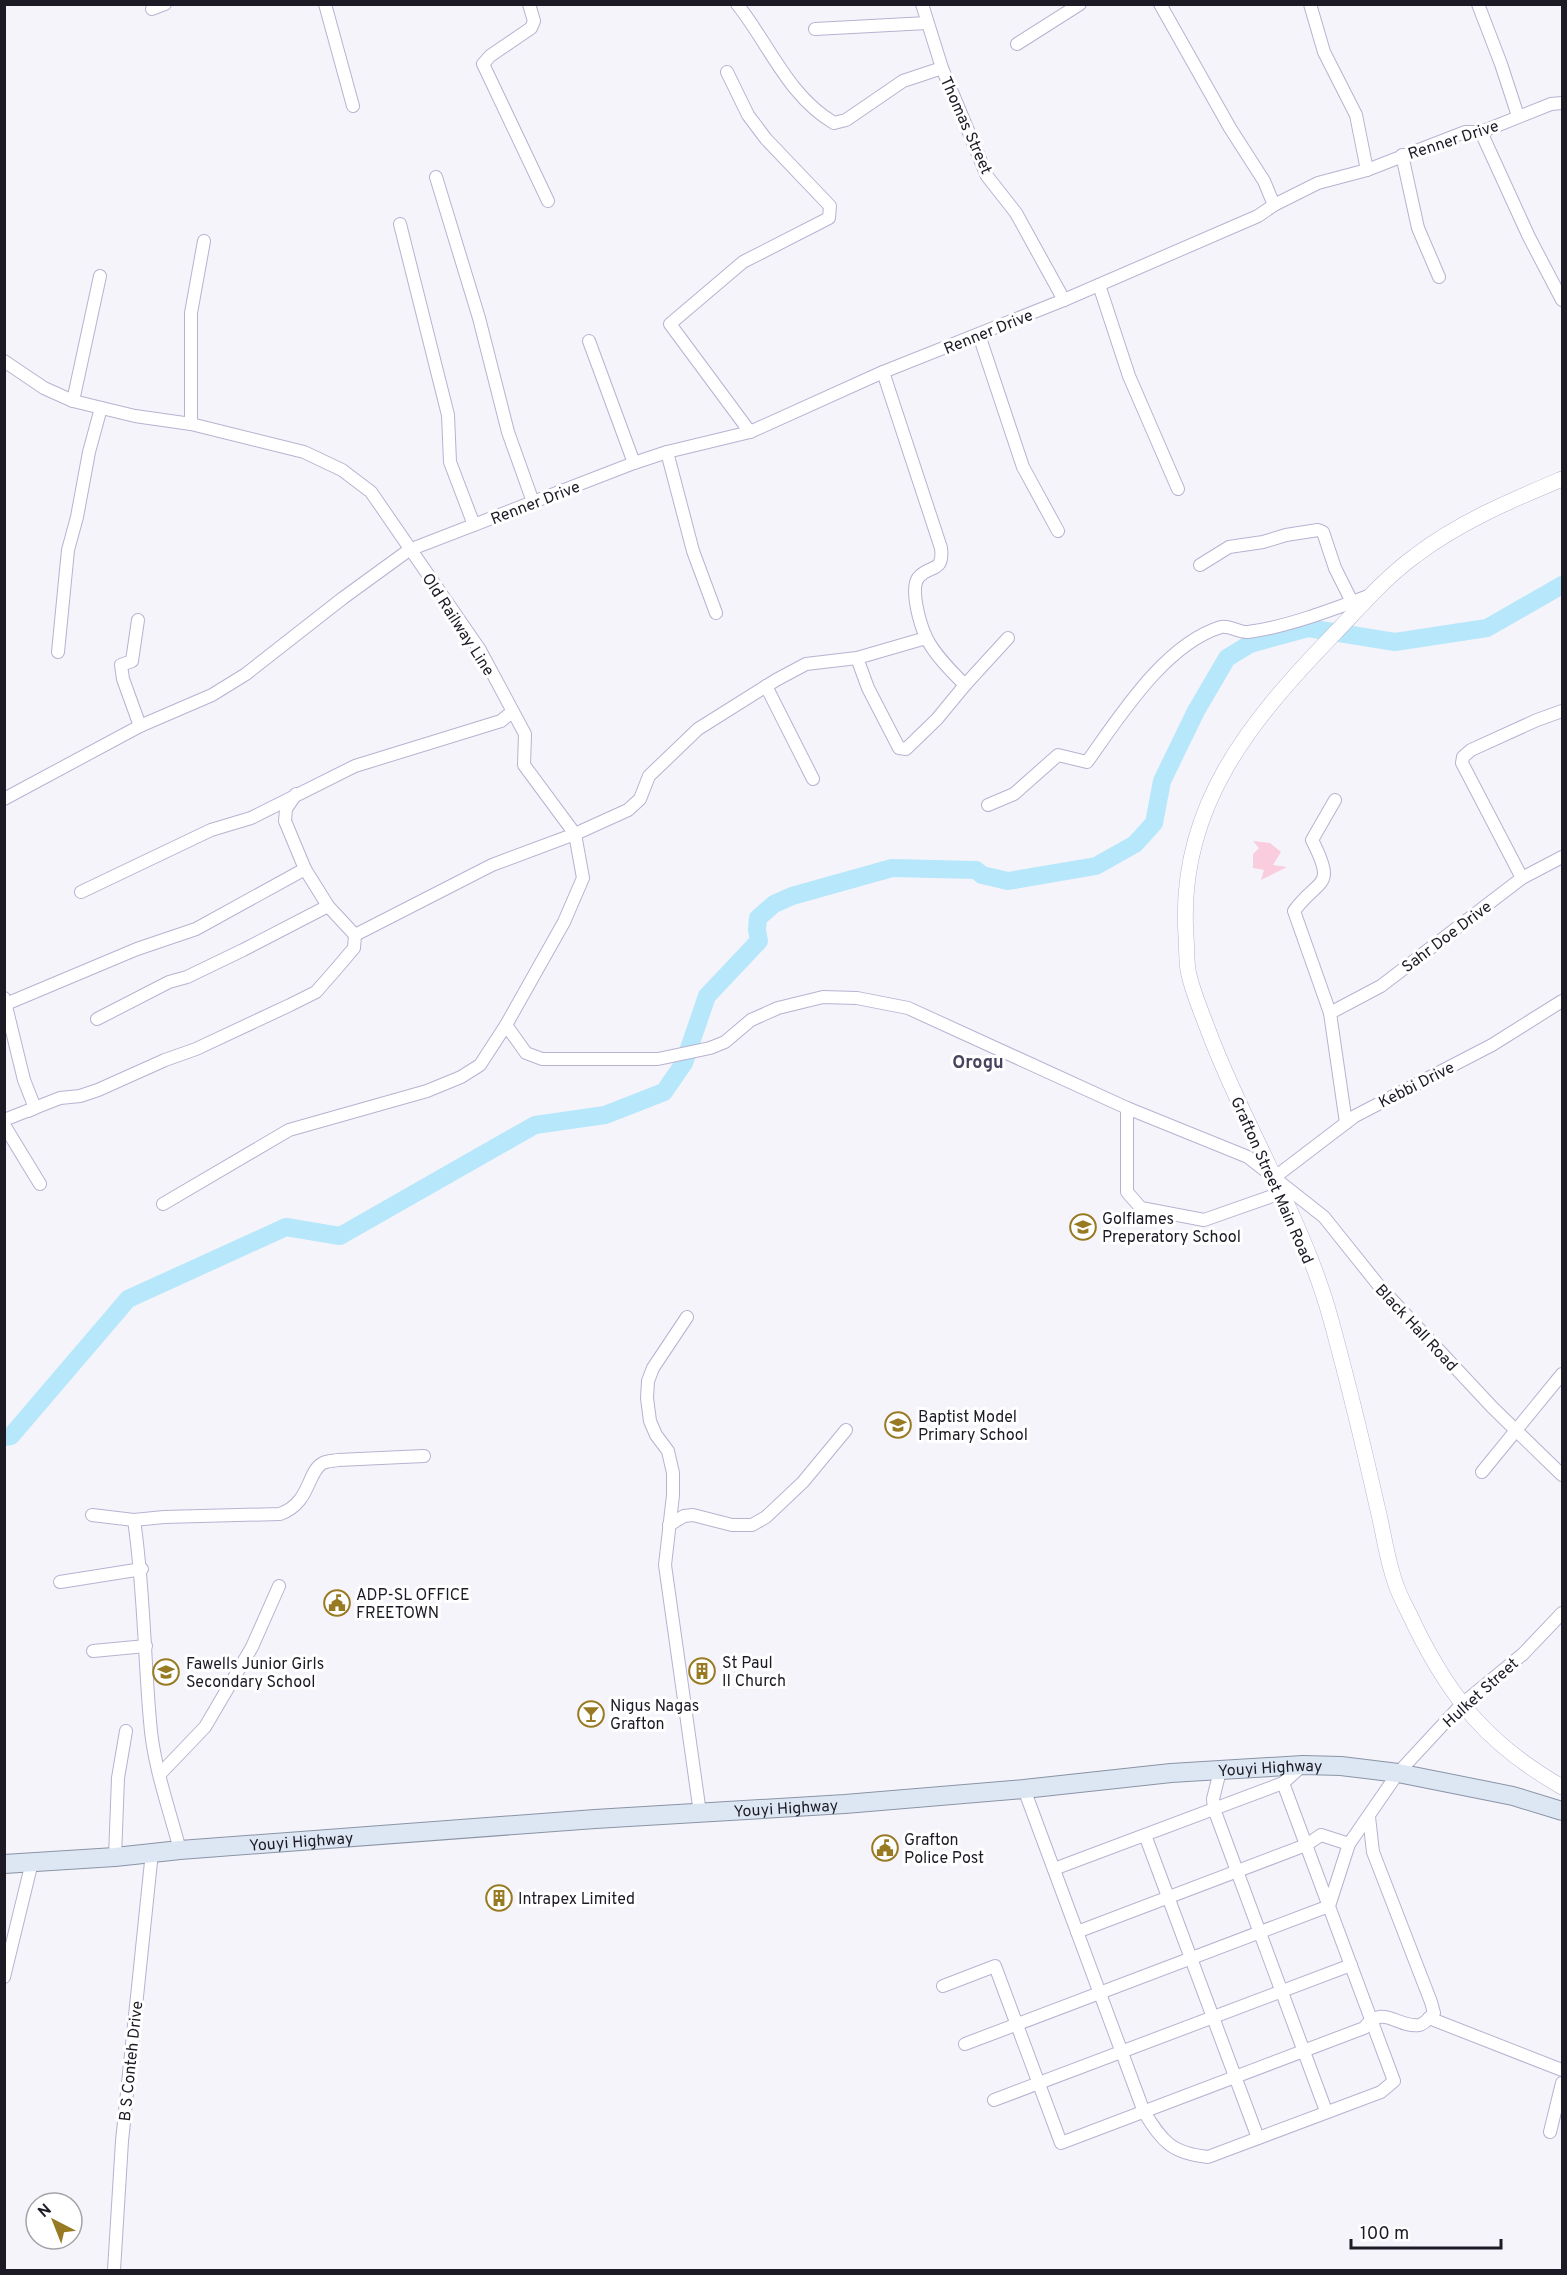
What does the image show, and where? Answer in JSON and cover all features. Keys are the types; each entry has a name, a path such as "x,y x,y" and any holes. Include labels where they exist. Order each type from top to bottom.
{"main road":[{"name":"Youyi Highway","path":"4,1864 1024,1789 1171,1773 1303,1765 1341,1766 1398,1773 1513,1796 1563,1811"}],"street":[{"path":"153,9 165,4"},
{"path":"325,4 353,106"},
{"path":"528,4 534,21 531,28 490,56 483,64 548,201"},
{"path":"737,4 785,78 821,115 834,123 846,120 903,81 942,68"},
{"name":"Thomas Street","path":"922,4 942,68 987,176 1016,213 1064,300"},
{"path":"1017,44 1080,4"},
{"path":"1160,4 1230,128 1264,181 1274,205"},
{"path":"1310,4 1324,52 1356,115 1367,170"},
{"path":"1478,4 1502,64 1518,116"},
{"path":"815,29 927,23"},
{"path":"727,72 748,115 766,139 830,206 829,218 743,262 670,324 750,432"},
{"name":"Renner Drive","path":"4,799 140,726 212,695 246,674 409,549 634,463 667,452 750,432 883,372 1064,300 1244,222 1318,183 1367,170 1465,132 1481,132 1551,104 1563,104"},
{"path":"1481,132 1529,237 1563,300"},
{"path":"1402,155 1418,228 1439,277"},
{"path":"436,177 479,318 508,432 533,502"},
{"path":"400,224 448,415 450,462 474,525"},
{"path":"191,424 191,313 204,241"},
{"path":"73,401 100,276"},
{"path":"1099,285 1129,376 1178,489"},
{"path":"979,335 1023,467 1058,531"},
{"path":"589,341 634,463"},
{"name":"Old Railway Line","path":"4,362 44,388 73,401 135,416 191,424 304,452 342,470 371,492 480,650 525,734 524,765 575,834 583,878 564,922 506,1025 480,1065 461,1077 426,1091 289,1130 163,1204"},
{"path":"883,372 942,559 939,566 919,578 914,596 926,638 952,672 965,684"},
{"path":"58,652 68,550 101,408"},
{"path":"667,452 693,551 716,613"},
{"name":"Grafton Street Main Road","path":"1563,479 1512,500 1451,532 1413,556 1376,593 1355,605 1245,735 1215,786 1197,830 1188,863 1184,915 1188,973 1215,1048 1241,1111 1275,1177 1327,1306 1346,1371 1397,1588 1433,1661 1461,1705 1517,1759 1563,1787"},
{"path":"988,805 1014,794 1058,755 1087,762 1119,717 1176,652 1203,635 1224,626 1245,633 1355,605 1335,568 1327,540 1323,532 1318,530 1229,547 1200,565"},
{"path":"138,620 132,661 122,665 123,679 140,726"},
{"path":"355,935 492,865 575,834 628,810 640,799 649,776 698,729 806,664 856,658 926,638"},
{"path":"856,658 868,688 899,748 906,749 938,719 965,684 1008,638"},
{"path":"766,686 813,778"},
{"path":"1522,878 1461,763 1463,756 1480,746 1537,720 1563,711"},
{"path":"81,892 174,846 211,830 251,818 356,766 501,721 512,712"},
{"path":"4,1120 60,1098 80,1096 98,1090 165,1060 196,1049 316,992 354,948 355,935 328,906 305,869 285,821 286,808 296,794"},
{"path":"1335,800 1312,840 1320,855 1325,873 1320,886 1294,911 1329,1013 1346,1123"},
{"name":"Sahr Doe Drive","path":"1329,1013 1381,986 1522,878 1563,857"},
{"path":"35,1108 24,1080 5,1001 196,929 305,869"},
{"path":"98,1019 169,982 187,977 243,950 328,906"},
{"name":"Black Hall Road","path":"506,1025 526,1053 542,1059 658,1059 710,1048 725,1042 751,1020 778,1008 823,997 857,998 908,1008 1127,1108 1248,1157 1324,1217 1380,1287 1516,1432 1563,1475"},
{"name":"Kebbi Drive","path":"1275,1177 1355,1116 1492,1045 1563,1001"},
{"path":"1127,1108 1127,1192 1142,1208 1204,1220 1281,1192"},
{"path":"4,1125 40,1184"},
{"path":"687,1317 658,1359 648,1381 647,1398 650,1421 656,1435 668,1451 673,1473 673,1496 665,1565 700,1813"},
{"path":"1482,1472 1563,1374"},
{"path":"669,1525 684,1516 693,1515 732,1526 752,1525 766,1518 803,1482 846,1430"},
{"path":"92,1515 134,1520 280,1514 291,1510 304,1496 316,1469 324,1463 338,1460 424,1456"},
{"path":"134,1520 142,1569 150,1723 159,1774 180,1850"},
{"path":"60,1582 142,1569"},
{"path":"159,1774 205,1727 252,1647 279,1586"},
{"name":"Hulket Street","path":"1348,1844 1398,1773 1461,1705 1523,1654 1563,1613"},
{"path":"93,1651 146,1646"},
{"path":"115,1857 118,1778 126,1731"},
{"path":"1054,1869 1283,1783 1303,1765"},
{"path":"1220,1771 1213,1799 1214,1809 1326,2111"},
{"path":"1024,1789 1144,2112 1161,2139 1185,2155 1208,2157 1381,2092 1394,2081 1283,1783"},
{"path":"943,1986 995,1966 1061,2143 1364,2028 1371,2019 1379,2017 1418,2025 1425,2023 1434,2013 1431,2001 1373,1852 1369,1817"},
{"path":"1145,1835 1258,2138"},
{"path":"1077,1932 1306,1845 1321,1835 1348,1844 1329,1906"},
{"name":"B S Conteh Drive","path":"114,2271 122,2141 152,1852"},
{"path":"4,1977 32,1862"},
{"path":"965,2044 1329,1906"},
{"path":"994,2100 1351,1965"},
{"path":"1429,2018 1563,2070"},
{"path":"1550,2133 1563,2084"}],"shaded area":[{"path":"1253,841 1270,843 1281,852 1273,865 1287,867 1261,880 1264,870 1253,868 1253,854 1259,848"}],"waterway":[{"path":"4,1437 11,1436 128,1299 286,1227 340,1236 535,1125 605,1115 664,1092 684,1063 707,996 759,941 758,918 774,904 792,896 892,868 976,870 982,875 1008,881 1096,866 1135,844 1154,823 1162,781 1196,711 1227,658 1250,644 1308,628 1395,642 1487,628 1562,585"}],"place":[{"name":"Golflames Preperatory School","path":"1083,1227"},
{"name":"Baptist Model Primary School","path":"898,1425"},
{"name":"ADP-SL OFFICE FREETOWN","path":"337,1603"},
{"name":"St Paul II Church","path":"702,1671"},
{"name":"Fawells Junior Girls Secondary School","path":"166,1672"},
{"name":"Nigus Nagas Grafton","path":"591,1714"},
{"name":"Grafton Police Post","path":"885,1848"},
{"name":"Intrapex Limited","path":"499,1898"}],"district":[{"name":"Orogu","path":"978,1062"}]}
